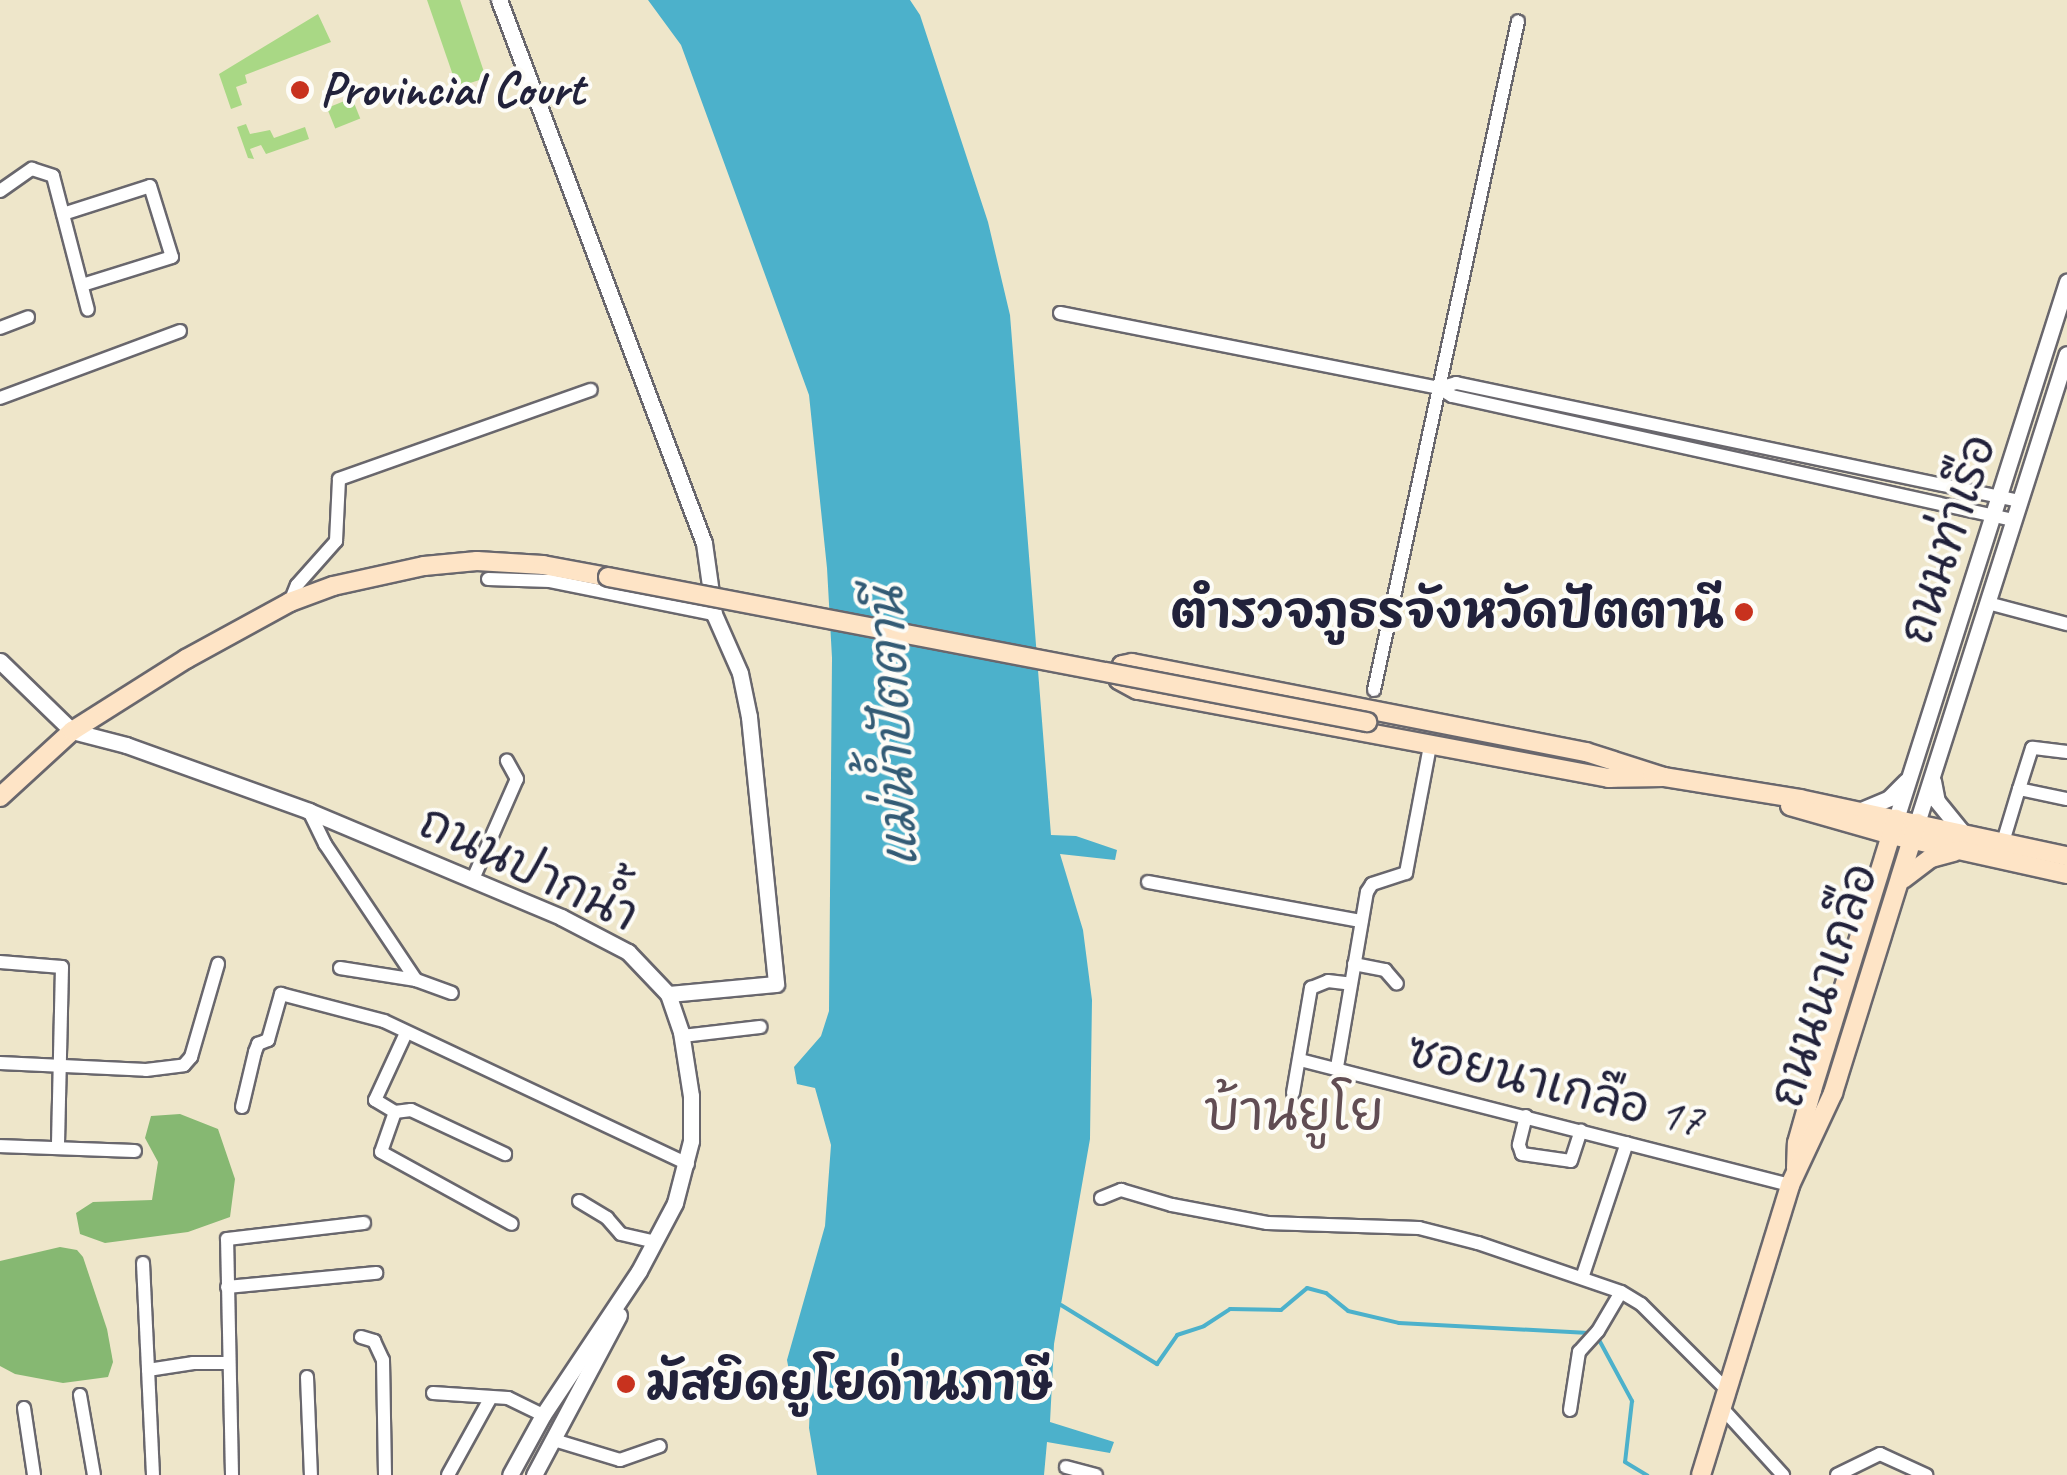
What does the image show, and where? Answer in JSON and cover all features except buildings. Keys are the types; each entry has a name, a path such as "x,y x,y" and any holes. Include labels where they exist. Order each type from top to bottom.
{"main road":[{"path":"0,797 72,730 186,659 290,602 378,574 477,561 543,566 608,577 1777,798 1798,811 1859,819 1961,842 2067,874"},
{"path":"1132,663 1586,752 1664,777 1609,778 1137,690 1119,680 1120,670 1132,663"},
{"path":"1859,819 1873,850 1877,880"},
{"name":"ถนนนาเกลือ","path":"1701,1475 1793,1177 1797,1143 1812,1090 1894,827"},
{"name":"ถนนนาเกลือ","path":"1793,1177 1812,1146 1833,1093 1915,832"},
{"path":"1901,881 1930,858 1961,842 2003,842 2067,856"}],"street":[{"path":"499,0 698,526 712,581 714,614 740,673 749,717 776,984 668,994"},
{"path":"1374,690 1518,21"},
{"path":"0,191 32,169 54,176 88,310"},
{"path":"63,214 150,186 172,257 82,285"},
{"name":"ถนนท่าเรือ","path":"1894,827 2067,282"},
{"path":"1060,313 1439,388 1452,396 2014,520"},
{"path":"0,328 28,317"},
{"path":"0,398 180,331"},
{"name":"ถนนท่าเรือ","path":"1915,832 2067,354"},
{"path":"1439,388 1456,383 2019,501"},
{"path":"290,602 297,585 336,542 339,479 591,390"},
{"path":"488,579 550,582 714,614"},
{"path":"1988,604 2067,624"},
{"path":"0,661 72,730"},
{"name":"ถนนปากน้ำ","path":"72,730 115,741 309,811 473,879 612,941 643,964 668,994 682,1036 691,1096 688,1164 656,1242 543,1414 510,1475"},
{"path":"1338,1067 1370,886 1406,873 1430,746"},
{"path":"2003,842 2033,746 2067,752"},
{"path":"473,879 517,779 507,761"},
{"path":"1859,819 1910,777"},
{"path":"1932,777 1937,801 1961,842"},
{"path":"2019,789 2067,798"},
{"path":"309,811 416,980"},
{"path":"1148,882 1361,920"},
{"path":"0,962 62,967 58,1147"},
{"path":"0,1063 146,1070 184,1065 191,1057 218,964"},
{"path":"1354,964 1385,970 1397,984"},
{"path":"340,968 416,980 452,993"},
{"path":"1293,1093 1311,988 1328,982 1351,984"},
{"path":"242,1107 255,1052 258,1044 268,1040 281,994 384,1021 688,1164"},
{"path":"682,1036 760,1026"},
{"path":"406,1033 375,1100 395,1112 412,1110 504,1154"},
{"name":"ซอยนาเกลือ 17","path":"1300,1060 1627,1142 1793,1177"},
{"path":"395,1112 381,1152 512,1224"},
{"path":"1526,1116 1519,1145 1522,1154 1571,1161 1581,1130"},
{"path":"1582,1278 1627,1142"},
{"path":"0,1146 135,1151"},
{"path":"1101,1198 1121,1190 1172,1205 1267,1223 1419,1228 1621,1292 1641,1304 1725,1399 1783,1475"},
{"path":"579,1201 622,1234 656,1242"},
{"path":"232,1475 226,1243 230,1237 294,1234 364,1224"},
{"path":"144,1263 152,1475"},
{"name":"ถนนปากน้ำ","path":"534,1475 585,1385 639,1271"},
{"path":"227,1288 376,1273"},
{"path":"1570,1410 1579,1352 1594,1336 1621,1292"},
{"path":"361,1338 374,1341 383,1360 385,1475"},
{"path":"148,1370 193,1362 229,1363"},
{"path":"308,1377 311,1475"},
{"path":"432,1393 520,1401 543,1414"},
{"path":"80,1395 94,1475"},
{"path":"448,1475 492,1397"},
{"path":"24,1408 34,1475"},
{"path":"554,1440 620,1460 660,1446"},
{"path":"1837,1475 1880,1454 1926,1475"},
{"path":"1066,1467 1096,1475"}],"green space":[{"path":"427,0 460,0 486,78 457,87"},
{"path":"318,14 331,42 245,75 247,83 236,87 242,105 231,109 219,74"},
{"path":"352,98 360,118 335,129 327,108"},
{"path":"246,124 250,134 270,130 274,138 305,127 309,139 266,154 261,145 250,149 254,159 248,158 237,127"},
{"path":"180,1114 218,1129 235,1179 230,1217 188,1232 105,1243 80,1234 76,1213 93,1202 152,1200 158,1162 145,1138 151,1116"},
{"path":"60,1247 77,1250 83,1257 107,1329 113,1362 108,1377 63,1383 15,1374 0,1366 0,1261"}],"water":[{"name":"แม่น้ำปัตตานี","path":"648,0 910,0 920,15 988,222 1010,315 1051,835 1076,836 1117,850 1115,860 1060,854 1083,930 1092,1000 1090,1139 1054,1344 1050,1422 1114,1442 1110,1453 1047,1442 1044,1475 817,1475 809,1428 811,1381 790,1376 787,1360 825,1226 831,1145 815,1088 797,1084 794,1067 821,1036 829,1011 832,658 827,568 809,395 681,45"}],"waterway":[{"path":"1061,1305 1157,1364 1177,1335 1204,1326 1230,1309 1281,1310 1307,1288 1326,1293 1348,1311 1399,1323 1589,1333"},
{"path":"1598,1338 1632,1401 1625,1462 1647,1475"}],"place":[{"name":"Provincial Court","path":"300,90"},
{"name":"ตำรวจภูธรจังหวัดปัตตานี","path":"1744,612"},
{"name":"มัสยิดยูโยด่านภาษี","path":"626,1384"}],"district":[{"name":"บ้านยูโย","path":"1294,1113"}]}
